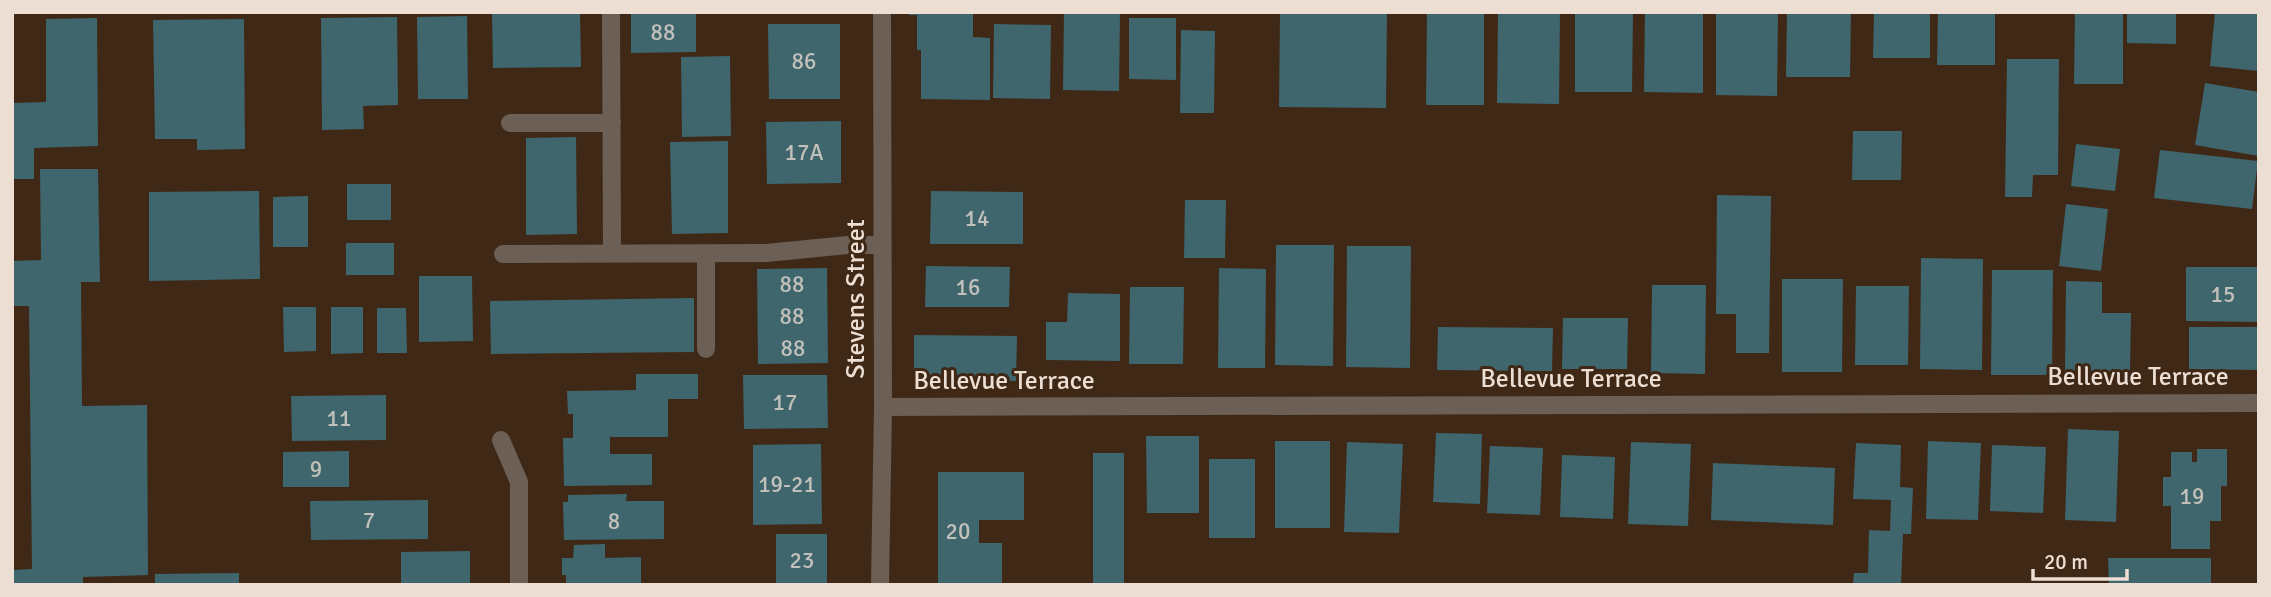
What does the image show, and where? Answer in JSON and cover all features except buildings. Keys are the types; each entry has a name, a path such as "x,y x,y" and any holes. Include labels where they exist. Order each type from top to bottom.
{"street":[{"path":"611,12 612,252"},
{"name":"Stevens Street","path":"880,585 883,407 882,12"},
{"path":"510,123 611,123"},
{"path":"503,254 766,253 848,244 882,245"},
{"path":"706,254 706,349"},
{"name":"Bellevue Terrace","path":"883,407 2259,403"},
{"path":"501,440 519,482 519,585"}]}
